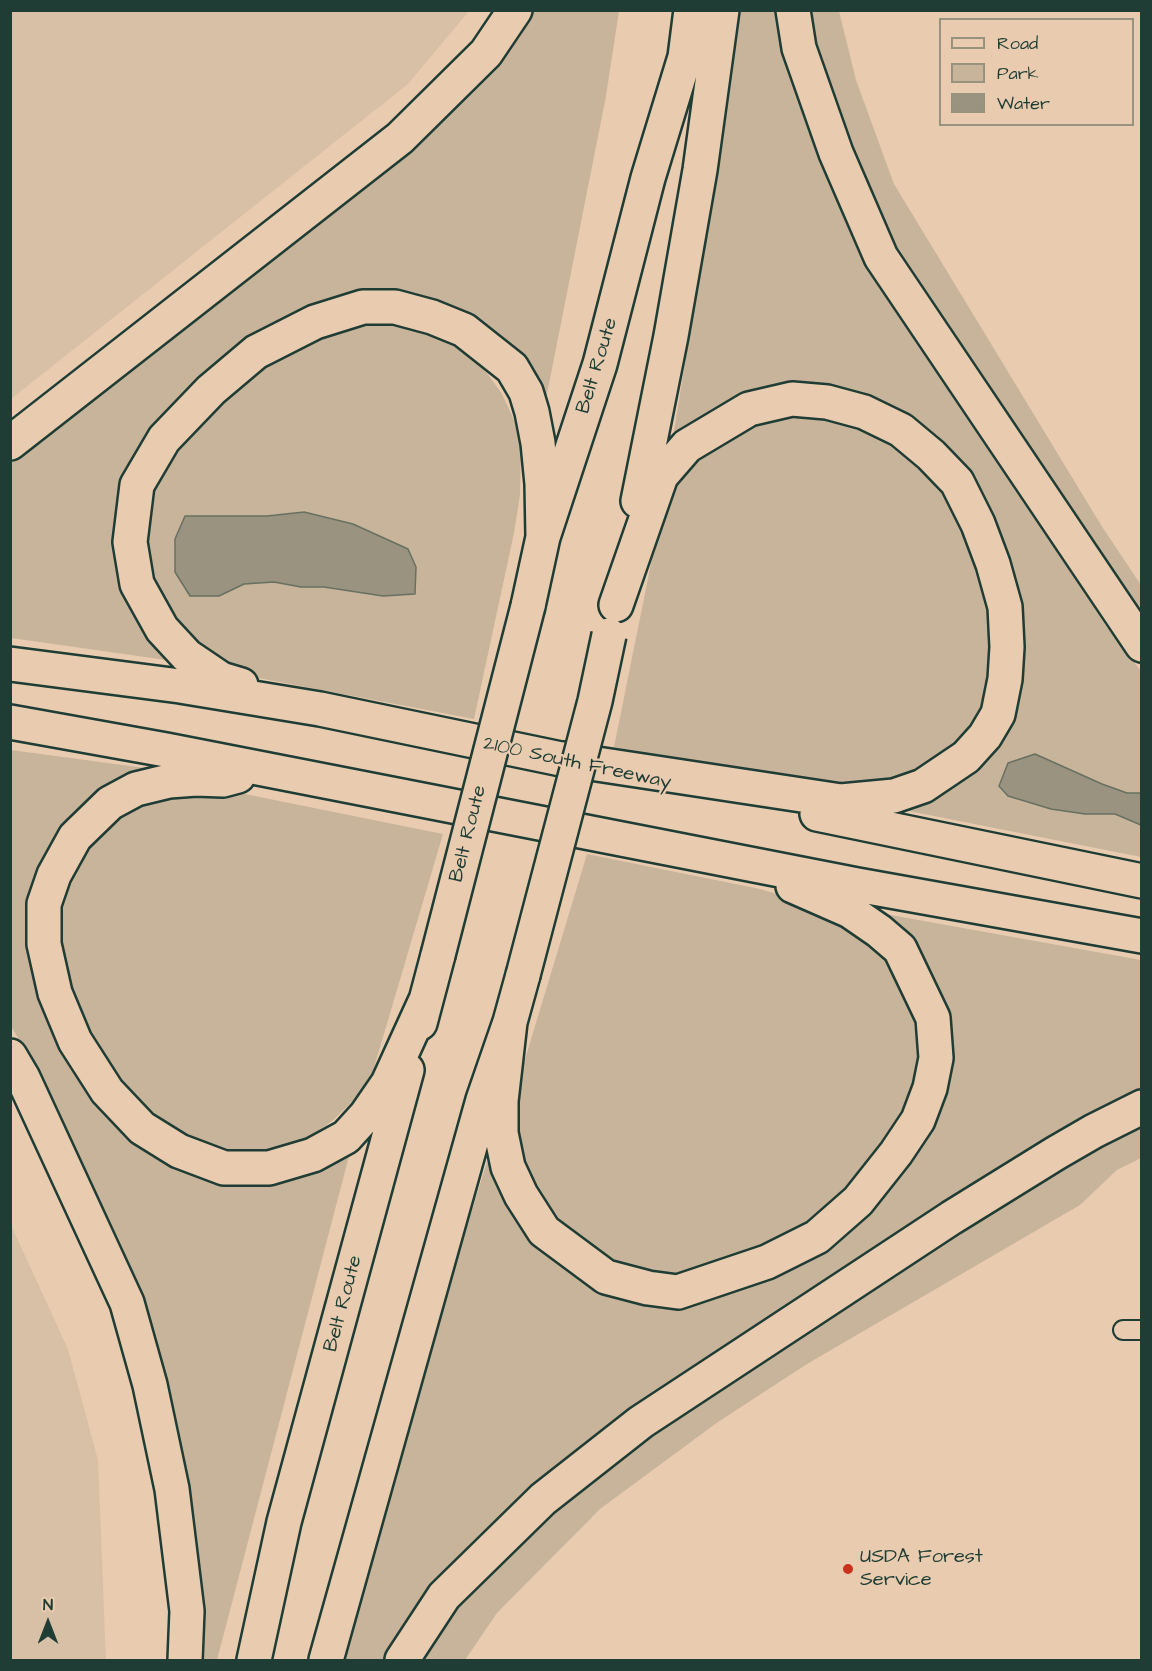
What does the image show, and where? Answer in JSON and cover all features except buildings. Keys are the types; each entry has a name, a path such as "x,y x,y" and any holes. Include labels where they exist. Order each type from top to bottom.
{"highway":[{"path":"10,443 400,138 486,53 515,10"},
{"name":"Belt Route","path":"254,1660 288,1510 438,955 528,606 543,537 600,364 648,177 685,57 691,10"},
{"path":"326,1660 483,1100 510,1022 595,701 675,314 700,170 722,10"},
{"path":"793,10 799,48 836,153 881,257 1142,645"},
{"path":"320,709 221,679 187,656 162,629 137,584 130,542 137,485 164,439 211,390 256,352 315,322 363,307 395,307 432,317 464,330 512,368 526,392 538,443 542,484 543,537"},
{"path":"564,759 841,801 894,796 923,786 966,758 985,736 998,714 1005,679 1007,647 1005,607 993,564 978,524 957,482 931,455 901,430 864,412 827,402 792,399 749,409 687,446 661,476 612,620"},
{"name":"2100 South Freeway","path":"10,664 180,686 320,709 564,759 700,791 1142,881"},
{"path":"10,722 166,750 857,885 1142,936"},
{"path":"262,770 223,780 168,781 136,789 110,803 75,837 54,875 44,903 44,944 55,993 75,1041 107,1091 142,1128 179,1151 224,1168 269,1168 313,1155 346,1137 366,1115 388,1083 425,1002"},
{"path":"510,1022 501,1101 501,1133 508,1167 521,1195 544,1232 606,1277 648,1288 678,1292 767,1262 817,1237 858,1202 918,1120 930,1088 936,1058 933,1018 900,950 879,931 850,911 742,862"},
{"path":"10,1056 28,1089 127,1303 150,1385 172,1489 187,1611 185,1660"},
{"path":"402,1660 444,1596 543,1499 641,1422 961,1212 1056,1153 1142,1107"}],"shaded area":[{"path":"11,10 469,11 408,84 11,399"},
{"path":"10,1223 68,1349 98,1460 106,1660 11,1660"}],"green space":[{"path":"518,11 619,11 606,96 544,409 498,355 337,302 141,448 143,628 166,660 11,638 11,444 348,183"},
{"path":"738,11 780,11 896,306 1106,626 1141,671 1141,857 883,806 1003,710 983,519 859,398 672,443 724,124"},
{"path":"797,11 839,11 856,80 894,184 1101,525 1141,585 1141,638 893,265"},
{"path":"401,320 448,339 468,354 487,373 502,394 514,420 521,450 520,495 514,533 474,719 232,673 165,624 142,581 138,496 200,404 326,323"},
{"path":"816,408 921,455 962,518 994,611 988,696 975,722 954,749 928,768 864,790 802,784 614,747 662,509 681,473 723,433"},
{"path":"11,750 160,770 45,874 96,1102 113,1122 133,1139 178,1162 353,1141 217,1660 198,1660 190,1521 27,1053 11,1026"},
{"path":"215,788 443,834 373,1071 357,1097 332,1121 313,1135 265,1153 205,1152 126,1111 62,983 55,908 88,841 142,799"},
{"path":"587,854 760,889 814,905 847,919 896,967 918,1024 919,1050 908,1105 889,1139 863,1174 794,1236 693,1281 593,1265 523,1190 513,1099"},
{"path":"874,912 1141,960 1141,1098 638,1405 577,1450 539,1482 388,1660 336,1660 373,1527 487,1162 497,1164 508,1199 668,1301 861,1203 941,1049"},
{"path":"1141,1117 1141,1158 1117,1170 1080,1205 807,1364 718,1422 600,1509 497,1613 465,1660 409,1660 452,1598 629,1433"}],"water":[{"path":"304,512 353,524 408,549 416,567 415,594 383,596 274,582 244,584 219,596 190,596 175,572 175,539 185,516 267,516"},
{"path":"1035,754 1102,784 1127,793 1141,793 1141,825 1115,814 1085,814 1051,809 1008,796 999,786 1008,763"}],"place":[{"name":"USDA Forest Service","path":"848,1569"}]}
